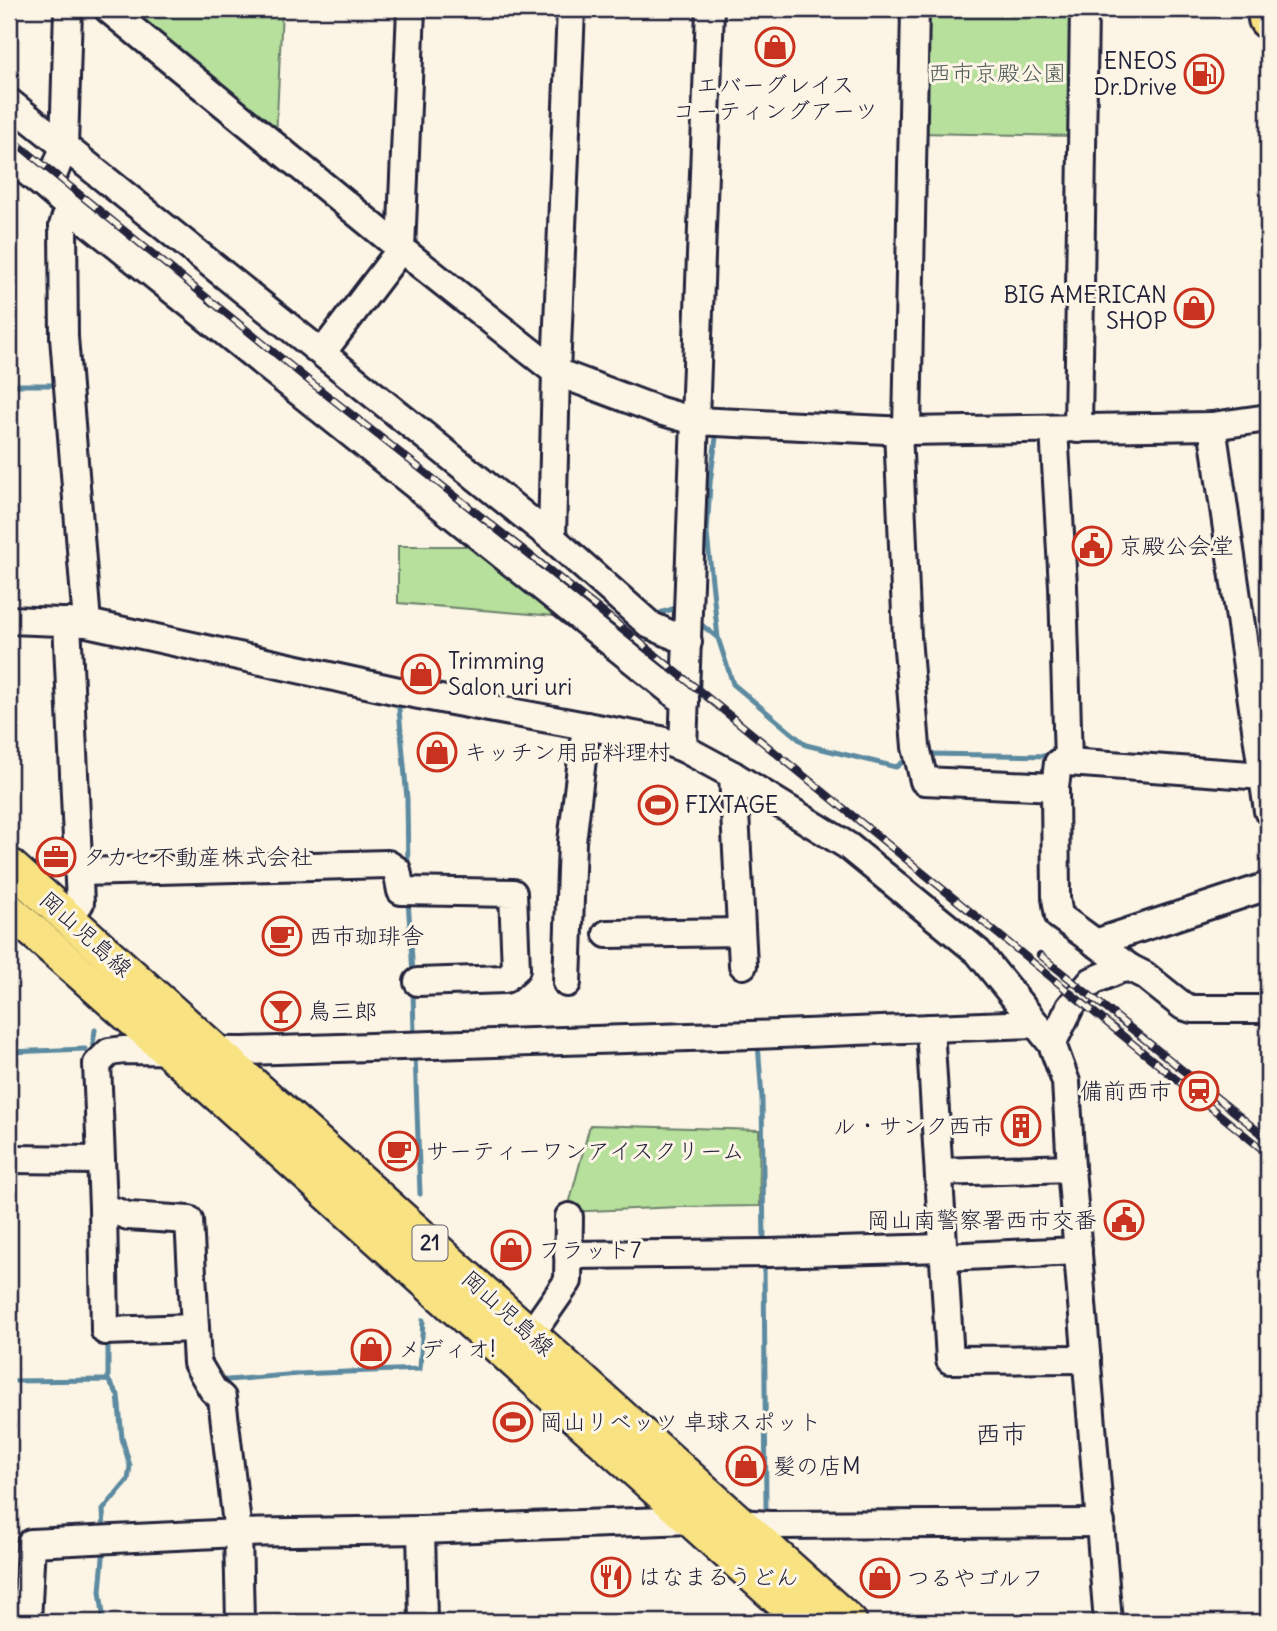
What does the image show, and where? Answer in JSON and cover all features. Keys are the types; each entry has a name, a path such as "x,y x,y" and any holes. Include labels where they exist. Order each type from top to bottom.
{"highway":[{"path":"1267,9 1268,19"}],"main road":[{"name":"岡山児島線","path":"9,864 850,1622"},
{"name":"岡山児島線","path":"9,910 804,1622"}],"street":[{"path":"48,189 64,147 68,9"},
{"path":"108,9 396,255 556,372 660,411 695,421 903,430 1212,426 1268,418"},
{"path":"323,353 396,255 411,9"},
{"path":"552,531 570,9"},
{"path":"683,748 710,9"},
{"path":"915,9 903,430 907,637 918,753 924,781 1055,787"},
{"path":"1068,758 1063,586 1066,429 1084,9"},
{"path":"9,103 552,531 650,625 689,624"},
{"path":"9,158 685,702"},
{"path":"68,918 80,903 77,623 64,337 63,226 69,207"},
{"path":"1212,426 1268,811"},
{"path":"9,620 77,623 403,692 661,740 683,748 733,775 848,846 978,952 1052,1044 1066,1082 1108,1622"},
{"path":"567,983 572,842 586,726"},
{"path":"1263,770 1068,758 1058,763 1055,787 1056,898 1059,916 1130,968 1144,975 1183,1006 1192,1009 1268,1009"},
{"path":"733,775 743,965"},
{"path":"80,872 388,864 397,870 401,891 513,894 516,970 505,979 418,982"},
{"path":"1095,943 1268,886"},
{"path":"607,934 741,932"},
{"path":"1052,1044 1069,1007 1092,981 1130,968"},
{"path":"195,1328 105,1331 97,1064 109,1052 136,1049 215,1051 416,1046 1034,1024"},
{"path":"930,1028 950,1360 1087,1359"},
{"path":"9,1159 100,1160"},
{"path":"939,1172 1071,1168"},
{"path":"103,1207 128,1216 189,1220 197,1363 213,1390 222,1398 238,1533 240,1622"},
{"path":"531,1334 568,1281 569,1217"},
{"path":"568,1255 1078,1251"},
{"path":"21,1609 31,1542 691,1520 770,1525 1101,1523"},
{"path":"421,1530 423,1622"}],"green space":[{"path":"116,9 282,9 276,139"},
{"name":"西市京殿公園","path":"929,9 1078,12 1075,136 917,133 919,18"},
{"path":"398,546 468,546 555,616 398,603"},
{"path":"590,1125 759,1130 760,1206 567,1212"}],"waterway":[{"path":"88,9 102,20"},
{"path":"9,385 57,385"},
{"path":"717,430 707,534 718,638 733,684 806,745 896,767 910,757"},
{"path":"653,611 657,614 679,607"},
{"path":"698,622 718,638"},
{"path":"81,631 82,670"},
{"path":"398,698 407,799 408,870"},
{"path":"926,754 1053,756"},
{"path":"408,900 413,974"},
{"path":"413,988 414,1037"},
{"path":"93,1044 95,1030"},
{"path":"758,1043 762,1099 764,1246"},
{"path":"9,1052 85,1049"},
{"path":"415,1054 420,1194"},
{"path":"764,1260 766,1508"},
{"path":"216,1381 298,1374 420,1369 423,1320"},
{"path":"108,1339 108,1380"},
{"path":"9,1381 108,1380 118,1395 122,1438 130,1466 128,1480 103,1510 104,1531"},
{"path":"104,1547 100,1591 104,1622"}],"railway":[{"path":"9,137 313,384 615,622 1268,1154"},
{"path":"1040,955 1268,1139"}],"place":[{"name":"エバーグレイス コーティングアーツ","path":"775,47"},
{"name":"ENEOS Dr.Drive","path":"1204,74"},
{"name":"BIG AMERICAN SHOP","path":"1194,308"},
{"name":"京殿公会堂","path":"1092,546"},
{"name":"Trimming Salon uri uri","path":"421,674"},
{"name":"キッチン用品料理村","path":"437,752"},
{"name":"FIXTAGE","path":"658,805"},
{"name":"タカセ不動産株式会社","path":"56,857"},
{"name":"西市珈琲舎","path":"282,936"},
{"name":"鳥三郎","path":"281,1011"},
{"name":"備前西市","path":"1199,1091"},
{"name":"ル・サンク西市","path":"1021,1126"},
{"name":"サーティーワンアイスクリーム","path":"399,1151"},
{"name":"岡山南警察署西市交番","path":"1124,1220"},
{"name":"フラット7","path":"511,1250"},
{"name":"メディオ!","path":"371,1349"},
{"name":"岡山リベッツ 卓球スポット","path":"513,1422"},
{"name":"髪の店M","path":"746,1466"},
{"name":"はなまるうどん","path":"611,1577"},
{"name":"つるやゴルフ","path":"880,1578"}],"district":[{"name":"西市","path":"1001,1434"}]}
